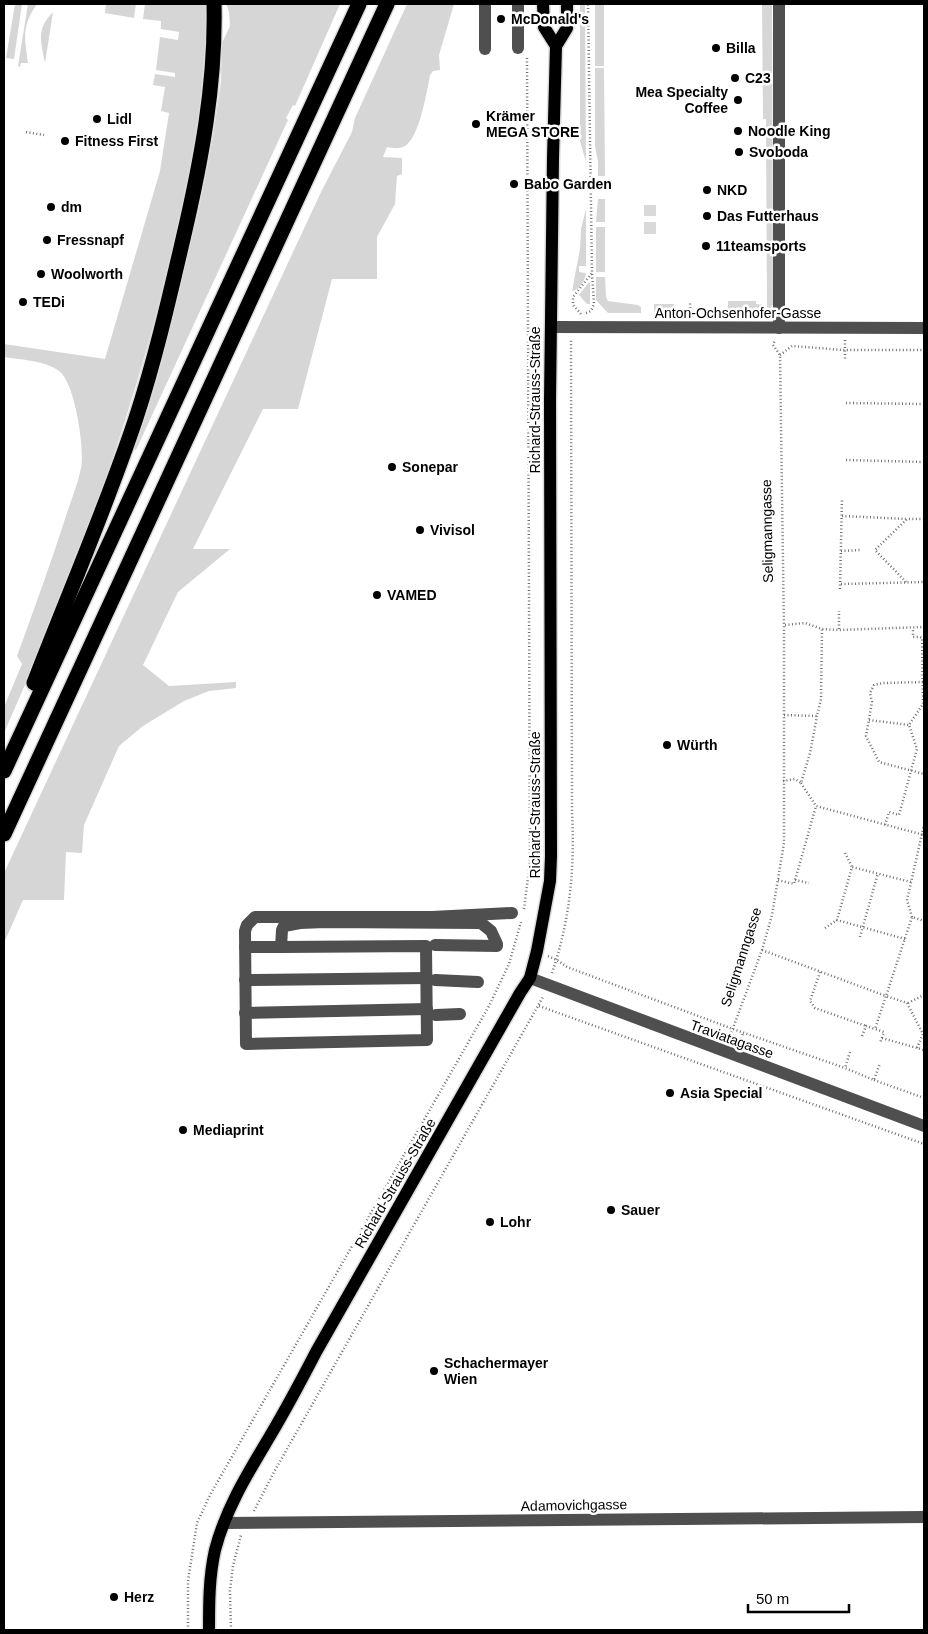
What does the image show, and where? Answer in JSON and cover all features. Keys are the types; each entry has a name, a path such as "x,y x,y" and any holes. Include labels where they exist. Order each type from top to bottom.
{"highway":[{"path":"7,765 20,719 96,526 136,418 169,297 198,173 211,84 214,4"},
{"path":"7,765 359,4"},
{"path":"4,834 387,4"}],"main road":[{"path":"543,4 544,27 556,46"},
{"name":"Richard-Strauss-Straße","path":"209,1630 209,1583 215,1550 235,1495 291,1400 316,1352 530,978 537,951 550,881 550,327 556,46 567,28 567,4"}],"street":[{"path":"485,4 485,49"},
{"path":"518,4 523,51"},
{"path":"779,4 780,328"},
{"name":"Anton-Ochsenhofer-Gasse","path":"550,327 924,328"},
{"path":"245,947 426,946 431,979 432,1012 427,1040 248,1045 246,1041 245,1013 245,947 245,931 247,925 255,917 519,915"},
{"path":"282,947 282,930 284,926 300,923 334,922 481,923 491,931 497,945 435,945"},
{"name":"Traviatagasse","path":"530,978 924,1126"},
{"path":"245,980 431,979 478,982"},
{"path":"245,1013 432,1012 460,1014"},
{"name":"Adamovichgasse","path":"224,1523 924,1517"}],"path":[{"path":"588,4 594,304 591,312 584,315 579,313 573,305 573,297 592,272"},
{"path":"188,1630 188,1581 197,1523 489,1006 509,964 530,862 523,51"},
{"path":"26,132 44,135"},
{"path":"231,1630 230,1591 242,1532 274,1472 539,1006 560,950 571,894 574,846 572,812 571,339 579,313"},
{"name":"Seligmanngasse","path":"725,1052 762,950 772,915 784,842 784,625 780,355 773,345 780,328"},
{"path":"845,329 845,361"},
{"path":"780,355 792,346 844,350 924,350"},
{"path":"846,403 924,404"},
{"path":"846,460 924,462"},
{"path":"840,589 842,498"},
{"path":"842,516 924,519"},
{"path":"906,582 875,550 907,519"},
{"path":"841,551 860,550"},
{"path":"840,584 924,582"},
{"path":"839,610 839,630"},
{"path":"784,625 805,623 822,629 839,630 924,627"},
{"path":"909,725 923,704 924,682 922,638 920,636 913,636 913,628"},
{"path":"802,783 821,699 822,629"},
{"path":"924,682 874,685 870,693 872,702 866,736 879,762 924,774"},
{"path":"784,714 818,716"},
{"path":"869,720 909,725"},
{"path":"885,825 889,812 899,815 917,749 909,725"},
{"path":"783,781 795,780 802,783 816,806 923,835"},
{"path":"778,880 794,884 816,806"},
{"path":"874,1029 912,917 907,900 924,825"},
{"path":"825,928 837,920 852,867 845,853"},
{"path":"852,867 911,882"},
{"path":"860,937 878,874"},
{"path":"795,880 809,884"},
{"path":"912,917 924,921"},
{"path":"837,920 905,939"},
{"path":"762,950 907,1003 924,995"},
{"path":"557,960 567,967 924,1098"},
{"path":"820,972 810,1001 815,1008 884,1032 880,1042"},
{"path":"907,1003 923,1034 917,1048"},
{"path":"539,1006 924,1144"},
{"path":"862,1036 866,1026"},
{"path":"738,1049 743,1033"},
{"path":"882,1038 924,1050"},
{"path":"845,1068 850,1052"},
{"path":"874,1080 880,1063"}],"shaded area":[{"path":"15,4 22,4 14,59 6,58"},
{"path":"28,4 37,4 26,26 25,39 28,63 21,63 20,67 18,66"},
{"path":"106,4 136,4 134,18 105,13"},
{"path":"145,4 206,4 206,37 200,104 190,170 153,328 117,446 75,562 4,733 4,707 22,664 17,656 76,486 81,468 82,447 78,417 70,388 65,378 53,367 32,361 4,357 4,344 105,359 160,171 169,113 161,111 165,87 153,85 155,74 175,77 175,73 156,70 160,37 178,40 179,32 161,29 161,21 143,19"},
{"path":"226,4 340,4 295,106 293,105 286,118 288,120 136,450 134,449 158,368 199,209 213,137 221,81 222,43 230,26 229,12"},
{"path":"407,4 454,4 439,55 440,70 433,71 430,75 421,115 414,135 409,143 403,147 387,147 383,157 402,158 402,174 397,176 395,204 377,237 377,279 332,279 298,409 263,409 193,549 230,549 178,592 143,665 169,686 236,682 236,688 209,691 184,701 143,726 119,746 84,825 82,853 66,852 64,900 23,900 4,943 4,873 321,192 352,132 355,118"},
{"path":"580,4 585,4 586,162 580,141"},
{"path":"595,4 604,4 604,66 595,66"},
{"path":"762,4 772,4 773,305 767,312 766,119 763,119"},
{"path":"53,12 45,63 41,36 44,24"},
{"path":"595,68 604,68 605,176 598,176 595,146"},
{"path":"598,199 605,199 605,222 596,222"},
{"path":"586,209 586,266 579,266 579,272 586,273 585,279 577,289 572,291 580,249 581,229"},
{"path":"596,227 605,227 605,272 596,272"},
{"path":"596,277 605,277 608,301 638,305 641,307 641,313 608,313 596,300"},
{"path":"589,282 590,304 587,304 579,295"},
{"path":"728,301 756,301 756,304 764,305 764,315 702,314 702,311 728,311"},
{"path":"654,304 674,304 674,314 654,313"}],"tunnel":[{"path":"650,205 650,234"}],"place":[{"name":"McDonald's","path":"501,19"},
{"name":"Billa","path":"716,48"},
{"name":"C23","path":"735,78"},
{"name":"Mea Specialty Coffee","path":"738,100"},
{"name":"Lidl","path":"97,119"},
{"name":"Krämer MEGA STORE","path":"476,124"},
{"name":"Noodle King","path":"738,131"},
{"name":"Fitness First","path":"65,141"},
{"name":"Svoboda","path":"739,152"},
{"name":"Babo Garden","path":"514,184"},
{"name":"NKD","path":"707,190"},
{"name":"dm","path":"51,207"},
{"name":"Das Futterhaus","path":"707,216"},
{"name":"Fressnapf","path":"47,240"},
{"name":"11teamsports","path":"706,246"},
{"name":"Woolworth","path":"41,274"},
{"name":"TEDi","path":"23,302"},
{"name":"Sonepar","path":"392,467"},
{"name":"Vivisol","path":"420,530"},
{"name":"VAMED","path":"377,595"},
{"name":"Würth","path":"667,745"},
{"name":"Asia Special","path":"670,1093"},
{"name":"Mediaprint","path":"183,1130"},
{"name":"Sauer","path":"611,1210"},
{"name":"Lohr","path":"490,1222"},
{"name":"Schachermayer Wien","path":"434,1371"},
{"name":"Herz","path":"114,1597"}]}
